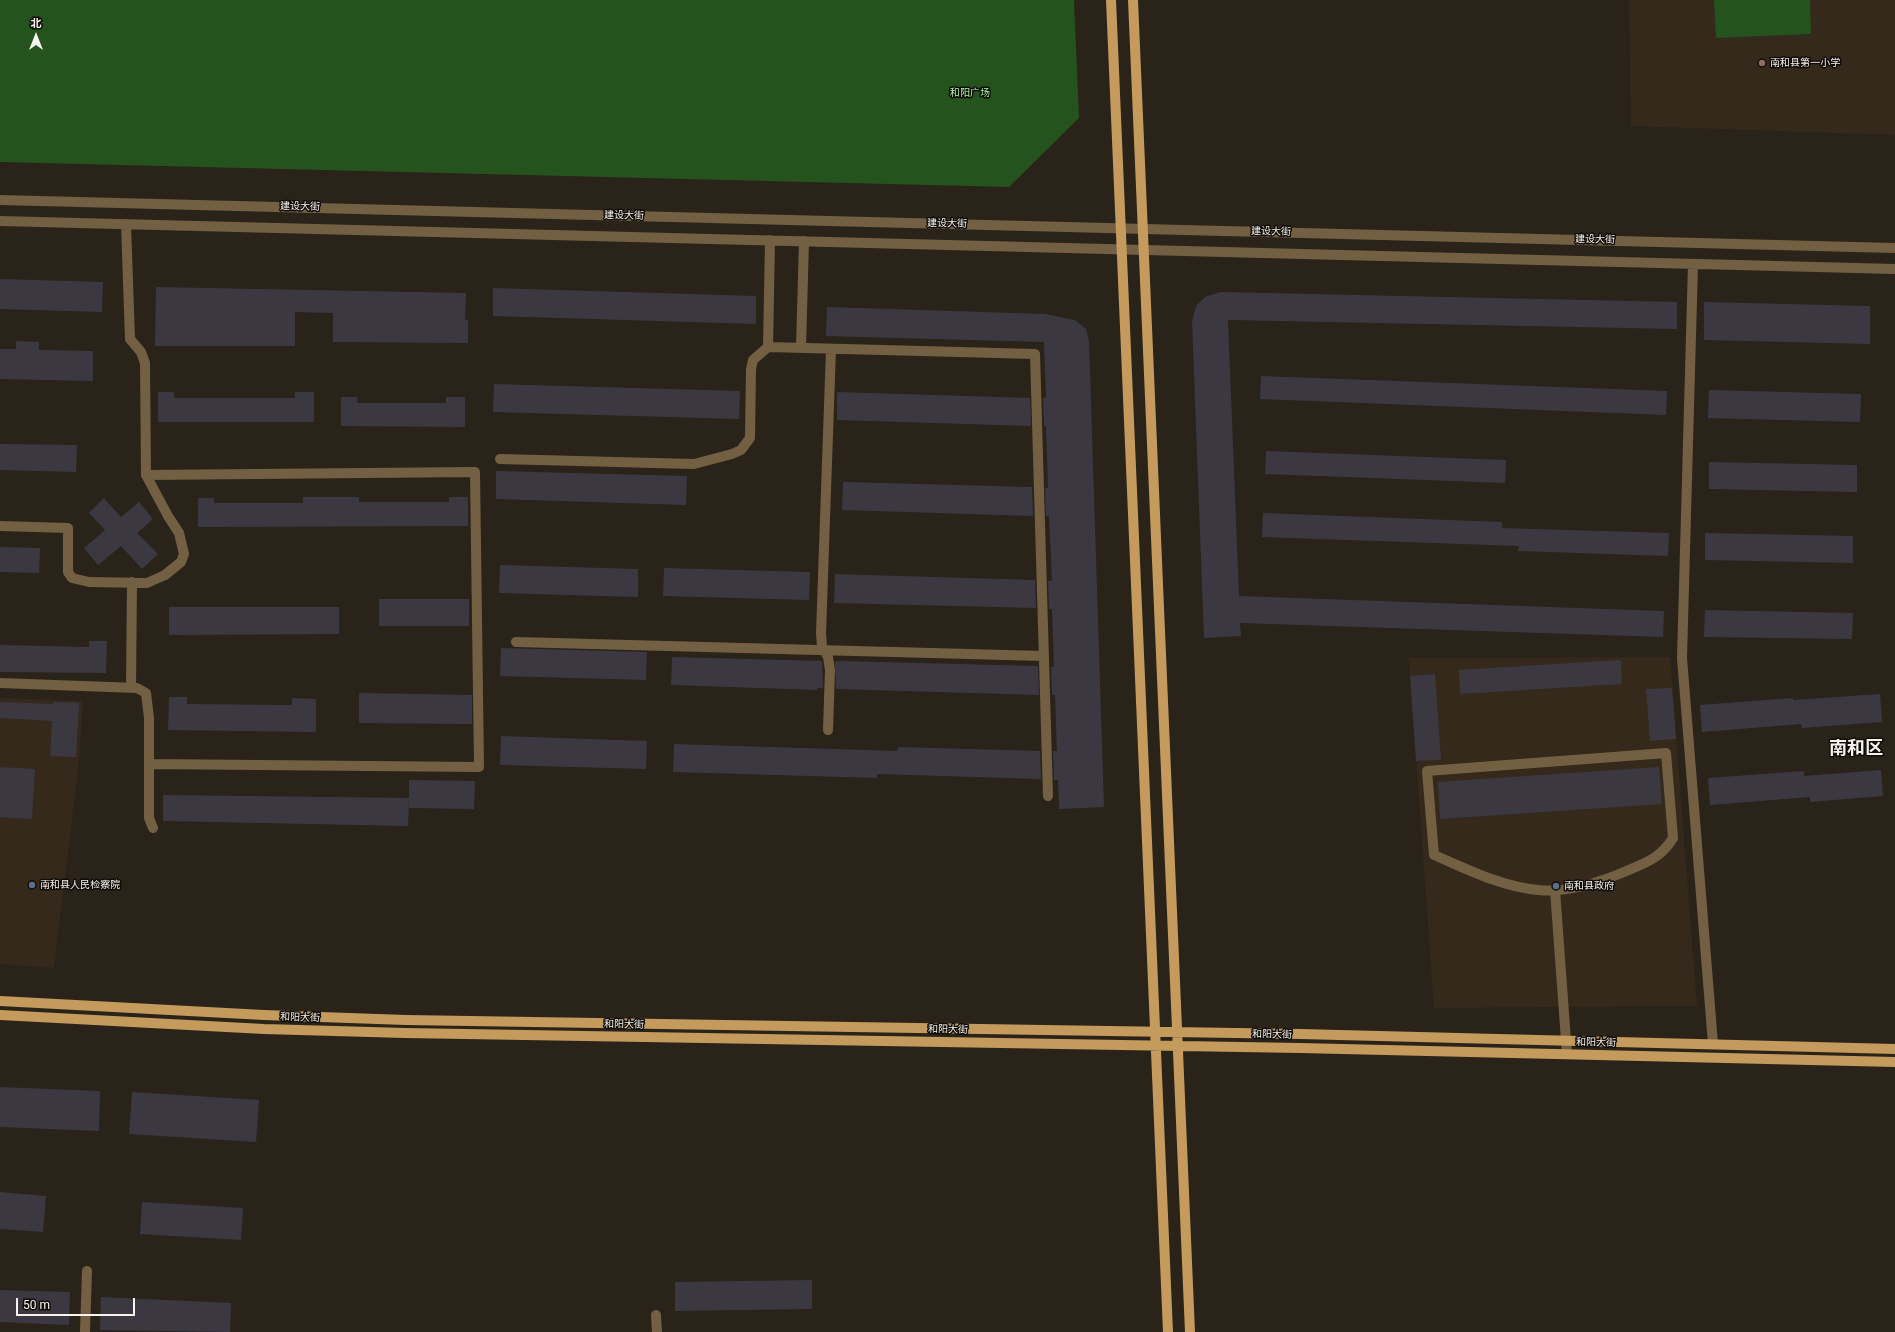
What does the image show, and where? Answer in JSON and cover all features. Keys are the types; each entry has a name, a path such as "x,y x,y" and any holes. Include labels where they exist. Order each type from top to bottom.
{"main road":[{"path":"1111,0 1168,1332"},
{"path":"1133,0 1190,1332"},
{"name":"和阳大街","path":"0,1001 264,1015 406,1020 1177,1032 1895,1049"},
{"name":"和阳大街","path":"0,1014 264,1029 405,1033 1178,1046 1895,1062"}],"street":[{"name":"建设大街","path":"0,200 1895,248"},
{"name":"建设大街","path":"0,221 1895,269"},
{"path":"0,526 68,528 68,572 72,578 89,582 147,583 165,575 181,562 184,554 179,533 146,475 145,363 141,352 130,339 126,224"},
{"path":"768,347 770,240"},
{"path":"801,348 804,241"},
{"path":"1693,264 1682,658 1712,1044"},
{"path":"500,459 694,464 732,454 741,450 750,438 751,369 753,360 768,347 1035,354 1048,796"},
{"path":"828,730 830,670 821,633 831,348"},
{"path":"146,475 475,472 479,766 149,764"},
{"path":"131,688 132,582"},
{"path":"516,642 1044,656"},
{"path":"0,683 137,688 146,693 149,718 149,818 153,828"},
{"path":"1666,753 1673,838 1666,848 1655,858 1616,875 1575,888 1555,890 1536,890 1508,884 1434,855 1427,770 1666,753"},
{"path":"1555,890 1567,1054"},
{"path":"85,1332 87,1271"},
{"path":"656,1315 657,1332"}],"shaded area":[{"name":"南和县第一小学","path":"1629,0 1895,0 1895,135 1631,126"},
{"name":"南和县政府","path":"1670,657 1697,1006 1434,1008 1409,658"},
{"name":"南和县人民检察院","path":"0,698 83,701 79,761 54,968 0,964"}],"green space":[{"name":"和阳广场","path":"0,0 1074,0 1079,118 1009,187 0,162"},
{"path":"1714,0 1810,0 1811,34 1716,38"}],"building":[{"path":"0,279 103,282 102,312 0,309"},
{"path":"156,287 466,293 465,320 468,320 468,343 333,342 333,313 295,312 295,346 155,346"},
{"path":"493,288 756,296 756,324 493,316"},
{"path":"1220,292 1677,302 1677,329 1228,320 1239,596 1664,611 1663,637 1240,623 1241,636 1204,638 1192,322 1196,306 1205,297"},
{"path":"1704,302 1870,306 1870,344 1704,340"},
{"path":"827,307 1045,314 1075,320 1086,329 1089,341 1104,807 1059,809 1058,780 1054,780 1053,751 1057,751 1055,695 1052,695 1051,667 1054,667 1052,609 1049,609 1048,581 1052,581 1049,516 1046,516 1045,488 1048,488 1046,426 1044,426 1043,398 1046,398 1044,342 826,336"},
{"path":"16,341 39,342 39,350 93,351 93,381 0,379 0,349 16,349"},
{"path":"1261,376 1667,391 1666,415 1260,399"},
{"path":"494,384 740,391 739,419 493,412"},
{"path":"1709,390 1861,394 1860,422 1708,418"},
{"path":"158,392 174,392 174,398 295,398 295,392 314,392 314,422 158,422"},
{"path":"837,392 1030,398 1031,426 837,420"},
{"path":"341,397 357,397 357,403 446,403 446,397 465,397 465,427 341,426"},
{"path":"0,444 77,445 76,472 0,470"},
{"path":"1266,451 1506,460 1505,483 1265,474"},
{"path":"1709,462 1857,465 1857,492 1709,489"},
{"path":"496,471 687,476 686,505 496,499"},
{"path":"843,482 1032,487 1033,516 842,510"},
{"path":"303,497 359,497 359,502 449,502 449,497 468,497 468,526 198,527 198,498 214,498 214,503 303,503"},
{"path":"104,498 121,517 139,502 153,519 137,533 158,554 142,569 121,546 98,565 84,548 105,530 89,513"},
{"path":"1263,513 1502,522 1502,528 1669,533 1668,556 1518,551 1519,546 1262,537"},
{"path":"1705,533 1853,536 1853,563 1705,560"},
{"path":"0,547 40,548 39,573 0,572"},
{"path":"500,565 638,569 638,597 499,593"},
{"path":"664,568 810,572 809,600 663,596"},
{"path":"835,574 1035,580 1036,608 834,603"},
{"path":"379,599 469,599 469,626 379,626"},
{"path":"169,607 339,607 339,634 169,635"},
{"path":"1705,610 1853,613 1852,639 1704,637"},
{"path":"89,641 107,641 106,673 0,672 0,645 89,647"},
{"path":"501,648 647,652 646,680 500,676"},
{"path":"672,657 822,661 823,688 817,688 817,690 671,685"},
{"path":"1621,660 1622,684 1460,694 1459,670"},
{"path":"835,662 1038,666 1039,695 836,689"},
{"path":"1435,674 1441,760 1416,761 1410,676"},
{"path":"1672,688 1676,739 1650,741 1646,689"},
{"path":"359,693 472,695 472,724 359,723"},
{"path":"1880,694 1882,722 1802,728 1801,724 1702,732 1700,705 1793,698 1793,700"},
{"path":"169,697 187,697 187,704 292,705 292,698 316,699 316,732 168,730"},
{"path":"0,702 53,704 53,702 79,703 76,757 50,756 52,721 0,718"},
{"path":"501,736 647,741 646,769 500,765"},
{"path":"674,744 897,751 898,747 1040,751 1041,779 877,774 877,778 673,772"},
{"path":"0,767 35,769 32,819 0,817"},
{"path":"1659,767 1662,804 1440,819 1438,782"},
{"path":"1881,770 1883,796 1810,802 1810,797 1710,805 1708,778 1804,771 1804,776"},
{"path":"409,780 475,781 474,809 409,808"},
{"path":"163,795 409,798 408,826 163,821"},
{"path":"0,1087 100,1091 99,1131 0,1127"},
{"path":"132,1092 259,1100 256,1142 129,1134"},
{"path":"0,1192 46,1196 43,1232 0,1229"},
{"path":"142,1202 243,1208 241,1240 140,1234"},
{"path":"812,1280 812,1309 675,1311 675,1282"},
{"path":"0,1290 70,1292 69,1325 0,1322"},
{"path":"101,1297 231,1303 230,1332 100,1330"}],"place":[{"name":"南和县第一小学","path":"1762,63"},
{"name":"南和县人民检察院","path":"32,885"},
{"name":"南和县政府","path":"1556,886"}],"district":[{"name":"南和区","path":"1856,749"}]}
